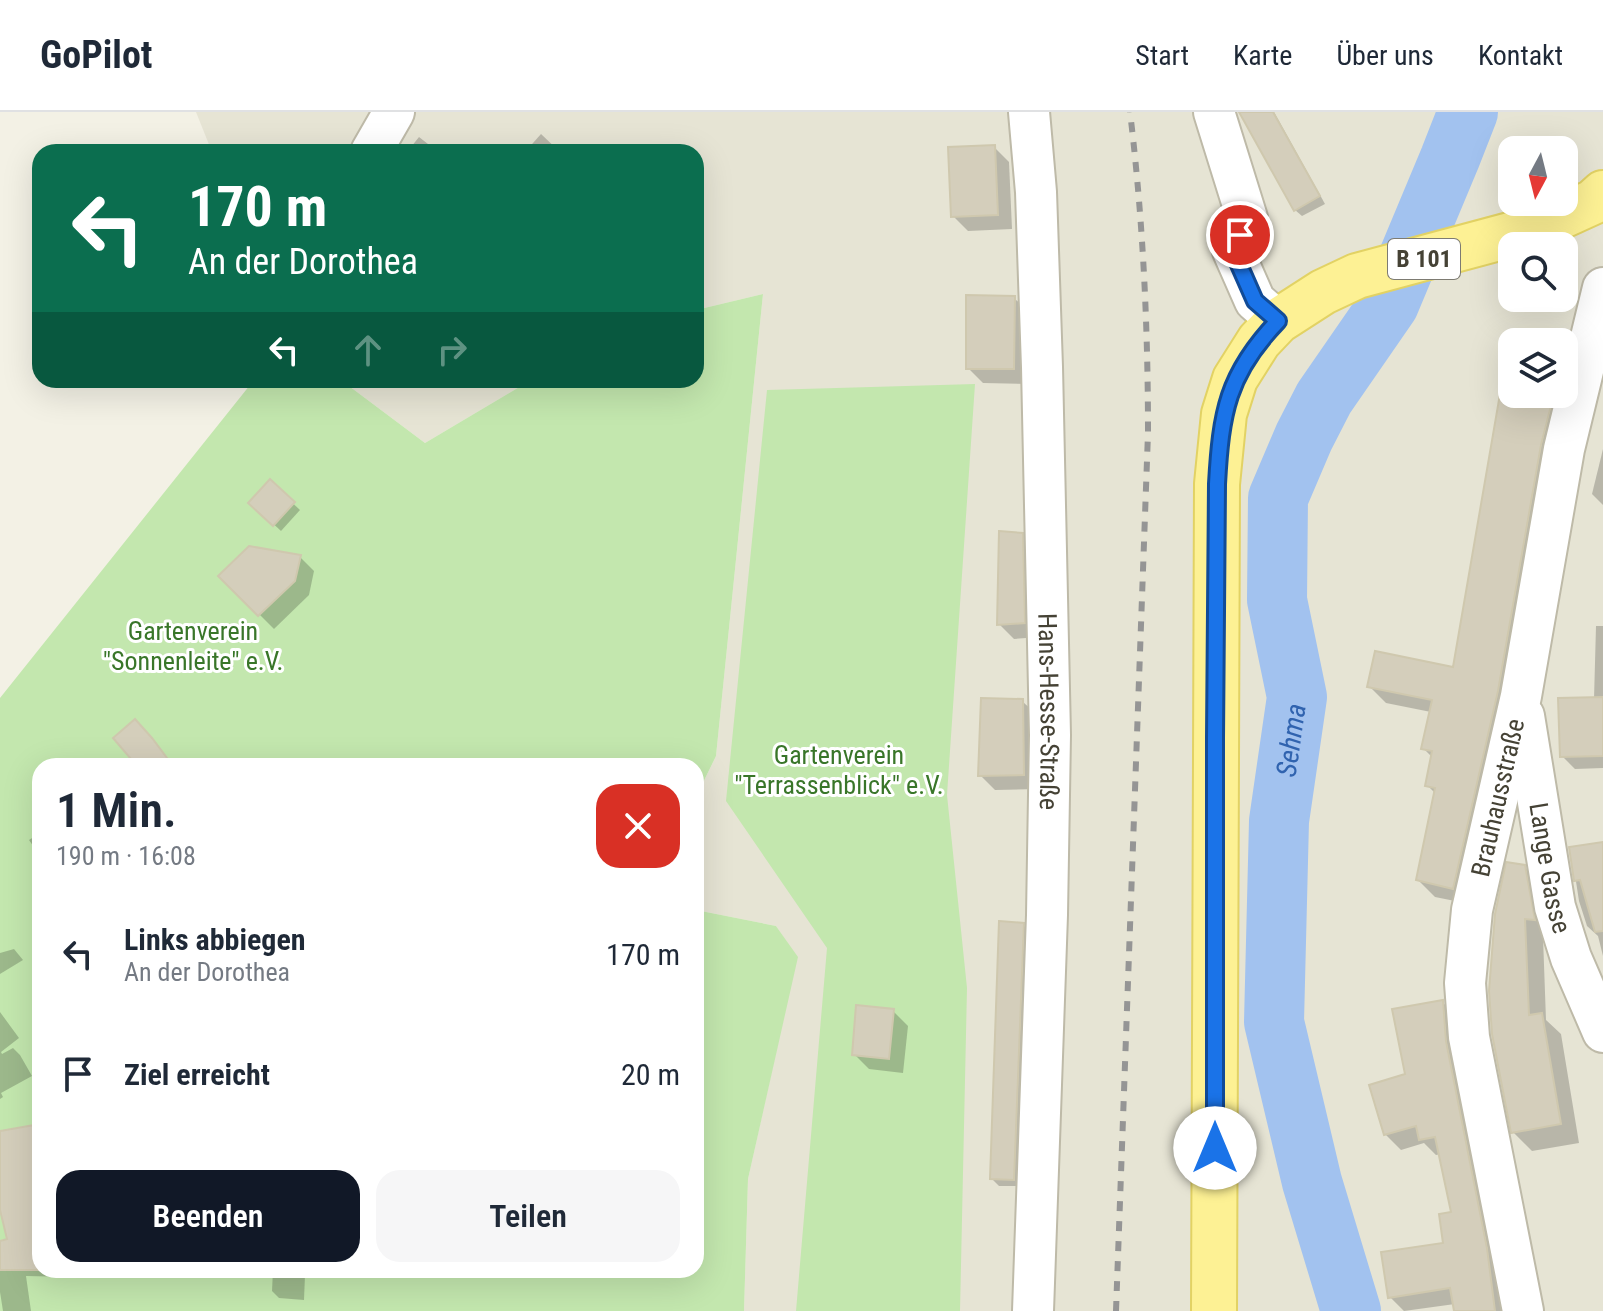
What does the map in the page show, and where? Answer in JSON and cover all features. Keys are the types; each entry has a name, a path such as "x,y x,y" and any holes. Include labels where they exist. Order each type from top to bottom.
{"main road":[{"name":"B 101","path":"1214,1311 1217,484 1224,414 1235,379 1259,341 1278,321 1323,292 1357,276 1491,241 1600,207"}],"street":[{"path":"376,144 394,112"},
{"name":"Hans-Hesse-Straße","path":"1029,112 1036,192 1042,367 1050,735 1047,930 1033,1311"},
{"path":"1214,112 1247,218 1233,251 1255,301 1278,321"},
{"name":"Brauhausstraße","path":"1523,1311 1469,1037 1465,983 1472,910 1521,696 1564,449 1603,288"},
{"name":"Lange Gasse","path":"1521,696 1555,907 1571,958 1603,1032"}],"shaded area":[{"path":"196,112 1603,112 1603,1311 744,1311 748,1179 797,957 776,926 704,912 704,781 716,756 763,294 704,308 704,144 209,144"},
{"path":"352,388 518,388 425,443"}],"green space":[{"name":"Gartenverein \"Sonnenleite\" e.V.","path":"763,294 716,756 704,781 704,758 32,758 32,1278 704,1278 704,912 776,926 798,957 748,1179 744,1311 0,1311 0,698 248,388 352,388 425,443 518,388 704,388 704,308"},
{"name":"Gartenverein \"Terrassenblick\" e.V.","path":"975,384 947,795 967,988 960,1311 796,1311 827,948 726,801 767,390"}],"building":[{"path":"1239,112 1273,112 1320,196 1294,211"},
{"path":"995,145 998,215 951,217 948,147"},
{"path":"966,295 1015,296 1014,369 966,369"},
{"path":"1498,406 1550,408 1541,445 1498,691 1453,889 1416,880 1435,788 1425,786 1432,751 1421,749 1432,700 1367,687 1375,651 1453,667"},
{"path":"270,479 295,502 273,526 248,503"},
{"path":"999,531 1023,533 1025,623 997,625"},
{"path":"249,546 301,555 295,581 258,616 218,576"},
{"path":"1603,697 1603,756 1560,757 1558,698"},
{"path":"981,698 1023,699 1024,775 978,776"},
{"path":"135,719 167,758 130,758 113,738"},
{"path":"1603,842 1603,931 1595,932 1580,880 1574,881 1569,847"},
{"path":"1506,862 1525,865 1535,920 1525,919 1529,1015 1542,1013 1561,1124 1511,1133 1492,1034 1489,991 1495,914"},
{"path":"999,921 1024,923 1014,1180 990,1179"},
{"path":"1443,1000 1446,1041 1487,1248 1495,1311 1454,1311 1450,1288 1388,1298 1381,1252 1443,1243 1439,1214 1451,1212 1435,1137 1419,1140 1416,1126 1384,1135 1369,1085 1405,1074 1392,1009"},
{"path":"856,1005 894,1009 889,1059 852,1055"},
{"path":"32,1125 32,1270 0,1270 0,1241 7,1239 0,1210 0,1131"}],"waterway":[{"name":"Sehma","path":"1351,1311 1312,1182 1274,1022 1279,821 1297,697 1277,600 1278,498 1324,398 1389,304 1468,112"}],"railway":[{"path":"1116,1311 1148,433 1144,272 1130,112"}],"route":[{"path":"1215,1148 1219,450 1224,414 1235,379 1259,341 1278,321 1255,301 1233,251 1240,235"}]}
